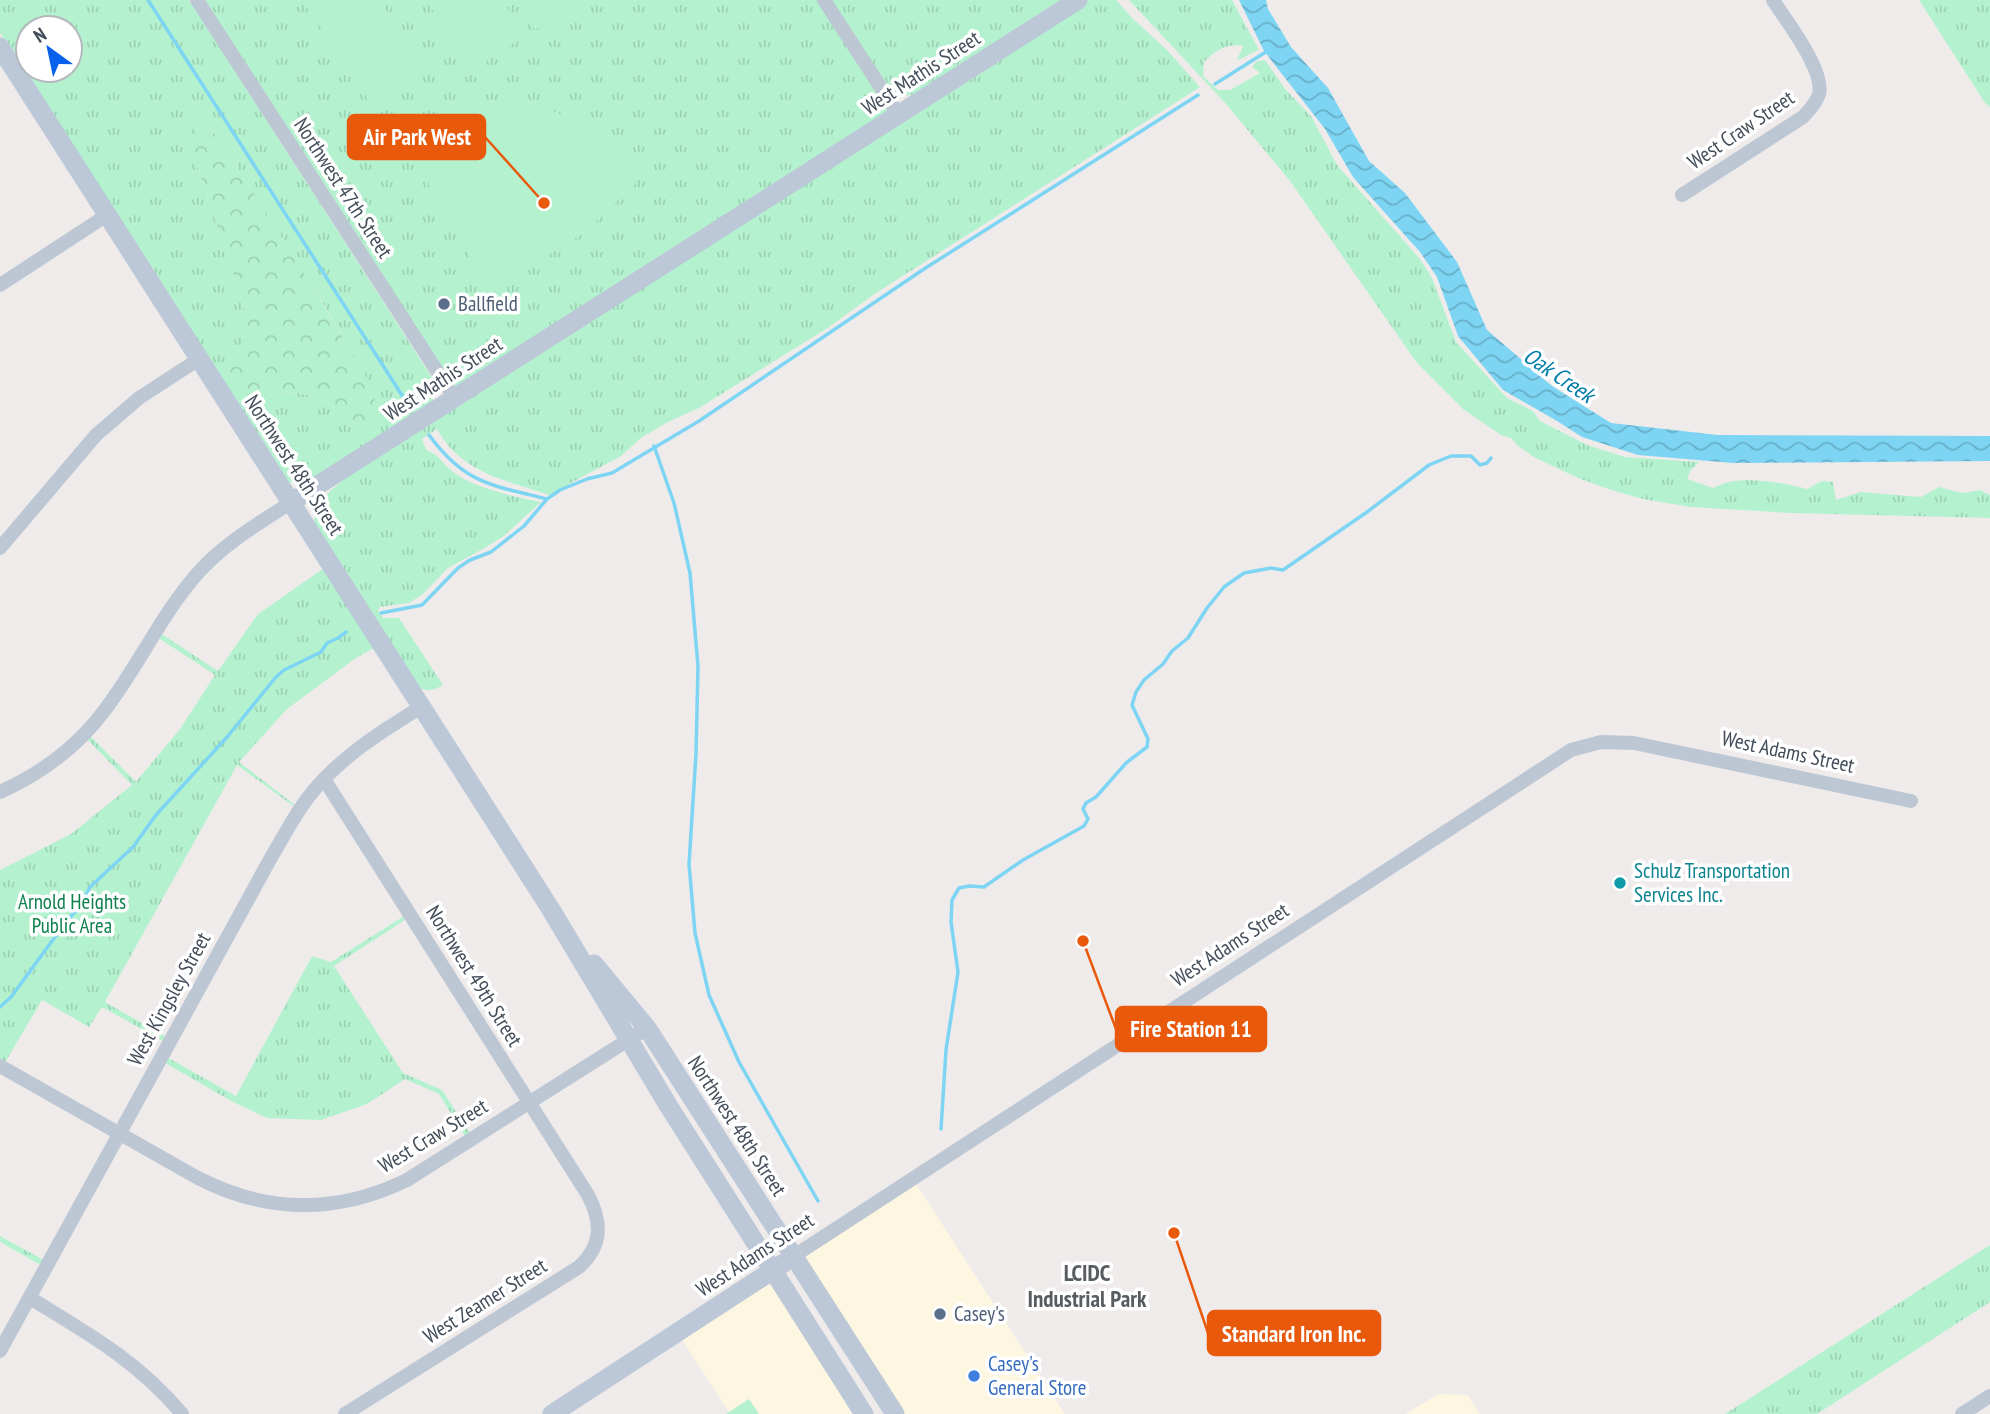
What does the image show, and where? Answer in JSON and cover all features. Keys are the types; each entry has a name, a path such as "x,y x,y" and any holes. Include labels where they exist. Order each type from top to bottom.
{"main road":[{"name":"West Mathis Street","path":"290,503 1078,0"},
{"name":"Northwest 48th Street","path":"0,47 550,908 668,1105 864,1414"},
{"name":"Northwest 48th Street","path":"550,908 647,1028 895,1414"},
{"name":"West Adams Street","path":"552,1414 794,1256"}],"street":[{"name":"Northwest 47th Street","path":"197,0 455,399"},
{"path":"824,0 898,114"},
{"name":"West Craw Street","path":"1682,195 1803,117 1819,94 1820,80 1815,66 1773,0"},
{"path":"0,285 107,215"},
{"path":"0,548 96,435 139,398 199,359"},
{"name":"West Mathis Street","path":"0,792 47,766 86,732 106,709 181,593 199,571 234,540 290,503"},
{"name":"West Kingsley Street","path":"0,1351 272,854 299,810 324,779 344,760 366,742 421,707"},
{"name":"West Adams Street","path":"794,1256 1571,750 1601,742 1634,743 1911,802"},
{"name":"Northwest 49th Street","path":"324,779 588,1195"},
{"name":"West Craw Street","path":"0,1066 223,1190 271,1203 317,1206 364,1198 388,1189 647,1028"},
{"name":"West Zeamer Street","path":"345,1414 583,1263 593,1250 598,1233 596,1212 588,1195"},
{"path":"30,1298 127,1359 152,1381 182,1414"},
{"path":"1962,1414 1990,1395"}],"shaded area":[{"path":"913,1179 1065,1414 895,1414 794,1256"},
{"path":"773,1269 864,1414 759,1414 749,1399 729,1412 677,1332"},
{"path":"1438,1394 1468,1395 1480,1414 1406,1414"}],"green space":[{"path":"0,0 189,0 431,376 435,391 430,406 306,484 289,482 33,84 84,84 84,14 14,14 14,55 0,33","holes":["210,128 324,305 371,387 363,429 335,407 303,394 279,393 247,400 228,368 245,339 247,324 242,300 197,166"]},
{"path":"197,0 824,0 898,114 455,399"},
{"path":"302,0 379,0 424,69 371,104"},
{"path":"426,0 502,0 526,35 472,71"},
{"path":"516,0 580,0 535,30"},
{"path":"830,0 1063,0 915,94 899,95 886,85"},
{"path":"1087,0 1116,0 1200,87 876,293 829,327 699,408 641,438 621,456 549,495 501,479 471,465 458,456 437,429 422,439 426,450 461,477 495,491 541,502 504,536 448,568 423,594 409,603 380,607 378,611 383,618 399,618 443,685 430,690 418,687 315,526 314,515 324,497 383,452"},
{"path":"1129,0 1232,0 1259,50 1237,60 1243,46 1222,49 1204,62 1203,76 1218,90 1230,90 1260,73 1252,67 1257,61 1265,60 1286,90 1311,116 1337,165 1420,259 1432,278 1456,342 1507,398 1533,411 1540,421 1587,445 1625,457 1699,462 1687,479 1713,488 1727,482 1747,480 1768,481 1807,489 1822,481 1833,482 1836,500 1861,492 1921,497 1939,487 1962,493 1980,490 1990,495 1990,518 1791,513 1691,507 1643,499 1611,490 1534,457 1511,438 1501,435 1463,409 1417,363 1290,181 1227,105"},
{"path":"1919,0 1990,0 1990,107 1985,103"},
{"path":"482,102 525,104 559,113 575,121 590,130 616,154 635,184 584,233 512,280 493,279 479,270 435,202 410,131 466,105"},
{"path":"203,124 210,128 223,145 302,269 367,380 375,410 371,421 363,429 335,407 303,394 279,393 247,401 228,368 228,358 245,339 247,324 242,300 197,166 192,139 196,128"},
{"name":"Arnold Heights Public Area","path":"330,564 381,644 356,658 287,709 239,762 300,809 237,765 105,1002 171,1040 169,1044 102,1007 89,1027 42,1000 0,1071 0,870 71,834 132,785 83,735 86,732 136,782 180,729 215,675 154,635 157,631 218,671 258,614"},
{"path":"409,913 411,916 334,966 403,1073 442,1090 473,1138 468,1141 439,1094 405,1079 367,1104 321,1120 267,1118 233,1102 160,1060 163,1055 236,1096 312,956 331,962"},
{"path":"0,1236 49,1263 46,1268 0,1242"},
{"path":"1990,1245 1990,1302 1817,1414 1725,1414"},
{"path":"749,1399 759,1414 726,1414"}],"water":[{"name":"Oak Creek","path":"1239,0 1266,0 1268,9 1291,47 1328,88 1369,161 1405,193 1457,262 1487,330 1552,386 1611,423 1718,435 1990,436 1990,461 1733,463 1638,455 1582,437 1503,390 1458,336 1437,277 1420,252 1353,177 1325,129 1264,51"}],"waterway":[{"path":"148,0 407,403"},
{"path":"1215,84 1269,50"},
{"path":"381,613 422,605 458,568 491,552 524,526 547,499 560,490 612,473 699,421 924,269 1198,95"},
{"path":"429,435 442,451 467,473 495,486 547,499"},
{"path":"654,446 674,503 690,573 698,666 689,864 695,933 709,995 739,1062 818,1201"},
{"path":"941,1129 946,1050 958,972 951,922 952,900 959,888 984,887 1023,860 1084,826 1088,819 1083,809 1086,803 1096,797 1126,763 1147,747 1148,739 1132,705 1136,692 1144,680 1188,638 1224,587 1244,573 1271,568 1283,570 1429,465 1451,456 1471,456 1480,465 1491,458"},
{"path":"0,1007 11,997 81,905 90,887 133,847 156,815 228,736 276,677 284,670 321,652 327,643 346,632"}],"place":[{"name":"Air Park West","path":"544,203"},
{"name":"Ballfield","path":"444,304"},
{"name":"Schulz Transportation Services Inc.","path":"1620,883"},
{"name":"Fire Station 11","path":"1083,941"},
{"name":"Standard Iron Inc.","path":"1174,1233"},
{"name":"Casey's","path":"940,1314"},
{"name":"Casey's General Store","path":"974,1376"}],"district":[{"name":"LCIDC Industrial Park","path":"1087,1286"}]}
